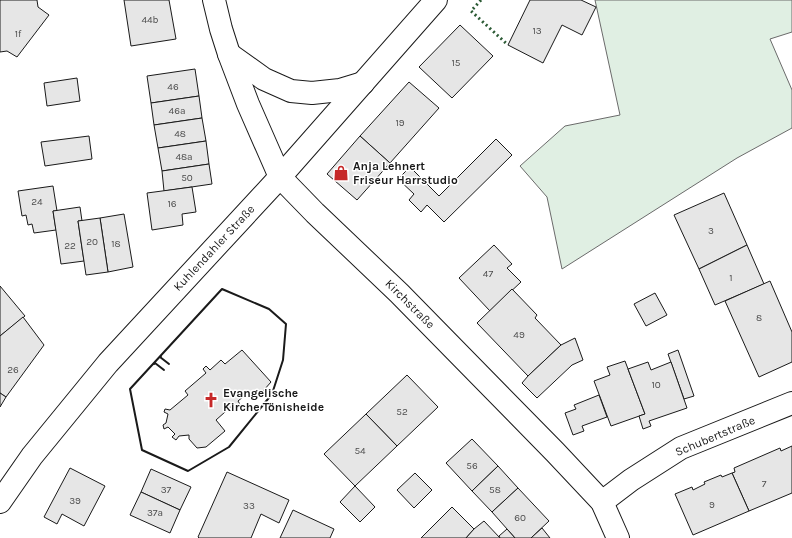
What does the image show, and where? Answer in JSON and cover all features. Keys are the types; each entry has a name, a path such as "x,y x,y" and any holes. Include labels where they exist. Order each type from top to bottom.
{"street":[{"name":"Kirchstraße","path":"214,0 229,54 248,104 280,177 315,213 400,293 602,502 618,538"},
{"name":"Kuhlendahler Straße","path":"0,502 32,456 108,363 280,177 436,0"},
{"path":"229,54 264,79 291,91 312,93 340,90 363,83"},
{"name":"Schubertstraße","path":"602,502 631,480 681,448 792,403"}],"green space":[{"path":"595,0 792,0 792,32 770,39 792,90 792,128 737,158 562,269 547,197 520,166 565,126 620,115"}],"building":[{"path":"0,0 37,0 38,7 49,15 17,57 7,51 0,52"},
{"path":"124,0 169,0 176,39 131,46"},
{"path":"530,0 581,0 596,7 582,35 562,25 543,63 508,45"},
{"path":"460,25 493,56 452,98 419,67"},
{"path":"195,69 199,96 151,103 147,76"},
{"path":"77,78 80,101 47,106 44,83"},
{"path":"409,82 439,108 390,163 360,136"},
{"path":"199,96 202,118 154,125 151,103"},
{"path":"202,118 206,141 158,148 154,125"},
{"path":"89,136 92,159 45,166 41,142"},
{"path":"360,136 390,163 357,200 327,174"},
{"path":"496,139 512,155 444,222 427,205 421,212 409,200 414,194 398,179 410,167 439,196"},
{"path":"206,141 209,164 162,171 158,148"},
{"path":"209,164 212,184 164,191 162,171"},
{"path":"53,186 57,211 53,211 56,230 34,233 32,224 28,225 26,215 22,216 18,191"},
{"path":"192,187 196,212 182,214 183,225 152,230 147,193"},
{"path":"724,193 747,245 699,269 674,215"},
{"path":"80,207 82,221 78,221 84,261 61,264 53,211"},
{"path":"124,214 133,267 108,272 100,218"},
{"path":"100,218 108,272 86,275 78,221"},
{"path":"494,245 512,264 507,268 521,282 490,311 459,278"},
{"path":"747,245 764,284 715,305 699,269"},
{"path":"770,281 792,332 792,362 759,377 725,301"},
{"path":"0,286 25,316 0,336"},
{"path":"512,289 537,315 535,318 561,345 528,376 477,323"},
{"path":"655,293 667,315 646,326 634,304"},
{"path":"23,317 44,345 6,397 0,393 0,336"},
{"path":"575,338 583,360 572,365 537,398 522,383 561,345"},
{"name":"Evangelische Kirche Tönisheide","path":"242,350 271,382 256,399 249,392 238,401 241,406 238,408 234,404 216,420 225,431 206,447 197,448 189,439 189,435 179,436 176,440 172,437 175,434 168,427 164,429 163,425 166,423 168,414 164,412 165,409 170,410 188,395 185,391 206,373 203,369 206,366 210,370 221,360 225,364"},
{"path":"678,350 694,396 684,399 668,354"},
{"path":"625,361 645,414 611,426 594,381 610,375 607,367"},
{"path":"648,362 651,370 671,362 687,408 649,421 651,426 643,429 639,416 645,414 628,369"},
{"path":"407,375 438,407 397,446 366,414"},
{"path":"0,393 6,397 0,407"},
{"path":"599,395 607,417 582,426 584,431 573,435 565,413 576,409 574,405"},
{"path":"366,414 397,446 355,486 324,454"},
{"path":"472,439 498,466 472,491 446,463"},
{"path":"792,446 792,493 749,511 732,473 735,472 734,468 780,448 781,451"},
{"path":"498,466 518,488 492,512 472,491"},
{"path":"70,468 105,486 84,526 62,514 57,524 44,517"},
{"path":"151,469 191,487 180,510 141,492"},
{"path":"227,472 289,500 279,523 261,514 251,538 199,538 198,537"},
{"path":"415,473 432,490 414,508 397,490"},
{"path":"732,473 749,511 693,535 675,494 692,487 693,490 705,484 704,482 721,475 722,477"},
{"path":"355,486 375,507 360,522 340,502"},
{"path":"518,488 549,521 531,538 515,538 492,512"},
{"path":"141,492 180,510 170,533 130,515"},
{"path":"452,507 474,529 466,538 421,538"},
{"path":"293,510 334,529 330,538 280,538"},
{"path":"484,521 500,538 466,538 474,529"},
{"path":"542,528 550,538 531,538"},
{"path":"507,529 515,538 500,538 499,536"}],"hedge":[{"path":"481,0 471,11 508,45"}],"wall":[{"path":"222,289 269,309 286,324 283,360 272,394 229,447 188,471 142,450 130,389 222,289"},
{"path":"161,357 169,364"},
{"path":"154,364 155,363 164,370"}],"place":[{"name":"Anja Lehnert Friseur Harrstudio","path":"341,173"},
{"name":"Evangelische Kirche Tönisheide","path":"211,400"}]}
